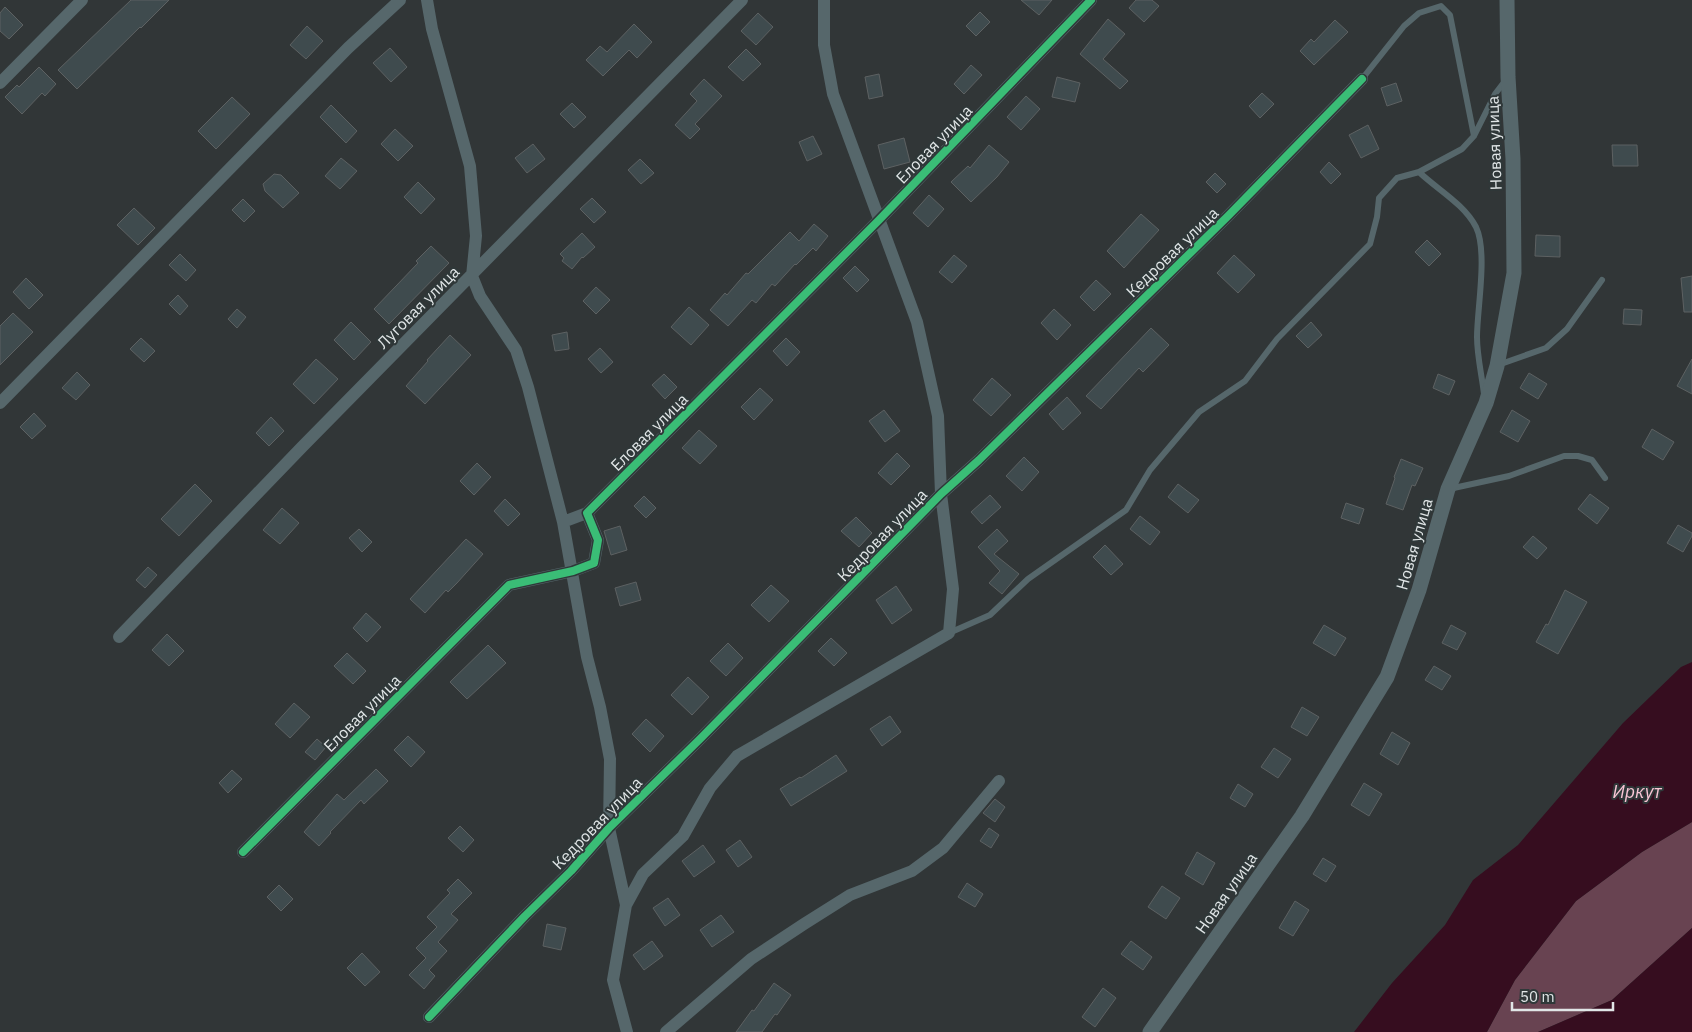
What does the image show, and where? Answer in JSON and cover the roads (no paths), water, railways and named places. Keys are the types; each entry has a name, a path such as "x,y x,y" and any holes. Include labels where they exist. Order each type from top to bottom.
{"street":[{"path":"0,83 82,0"},
{"path":"0,403 348,48 400,0"},
{"path":"427,0 432,30 470,166 476,236 472,276 480,296 516,350 528,387 563,522 573,570 576,603 610,759 609,828 626,905"},
{"name":"Луговая улица","path":"119,637 302,447 742,0"},
{"path":"627,1032 613,980 626,905 643,874 683,836 710,788 737,756 949,634 953,589 941,494 938,416 917,322 833,94 824,45 824,0"},
{"name":"Еловая улица","path":"243,852 509,586 594,563 598,540 587,513 879,220 1091,0"},
{"name":"Новая улица","path":"1150,1032 1302,816 1387,677 1419,590 1448,489 1486,403 1497,366 1514,273 1513,159 1506,0"},
{"name":"Кедровая улица","path":"429,1017 525,916 572,871 609,828 708,732 941,494 979,460 1228,216 1362,79"},
{"path":"563,522 587,513"},
{"path":"666,1032 751,959 850,895 912,871 944,848 999,781"}],"lane":[{"path":"1362,79 1404,26 1419,13 1441,6 1450,15 1474,136"},
{"path":"949,634 990,615 1028,579 1126,510 1150,470 1199,412 1245,381 1277,339 1370,244 1377,217 1379,198 1397,178 1419,172 1462,149 1474,136 1495,94 1508,77"},
{"path":"1419,172 1464,210 1477,229 1482,257 1477,339 1486,403"},
{"path":"1497,366 1529,356 1546,348 1568,329 1602,280"},
{"path":"1448,489 1509,476 1564,456 1578,456 1592,460 1605,478"}],"water":[{"name":"Иркут","path":"1692,662 1692,822 1642,852 1576,901 1515,980 1487,1032 1354,1032 1392,983 1445,925 1473,880 1518,845 1623,723 1681,667"},
{"path":"1692,928 1692,1032 1538,1032 1612,1000"}]}
